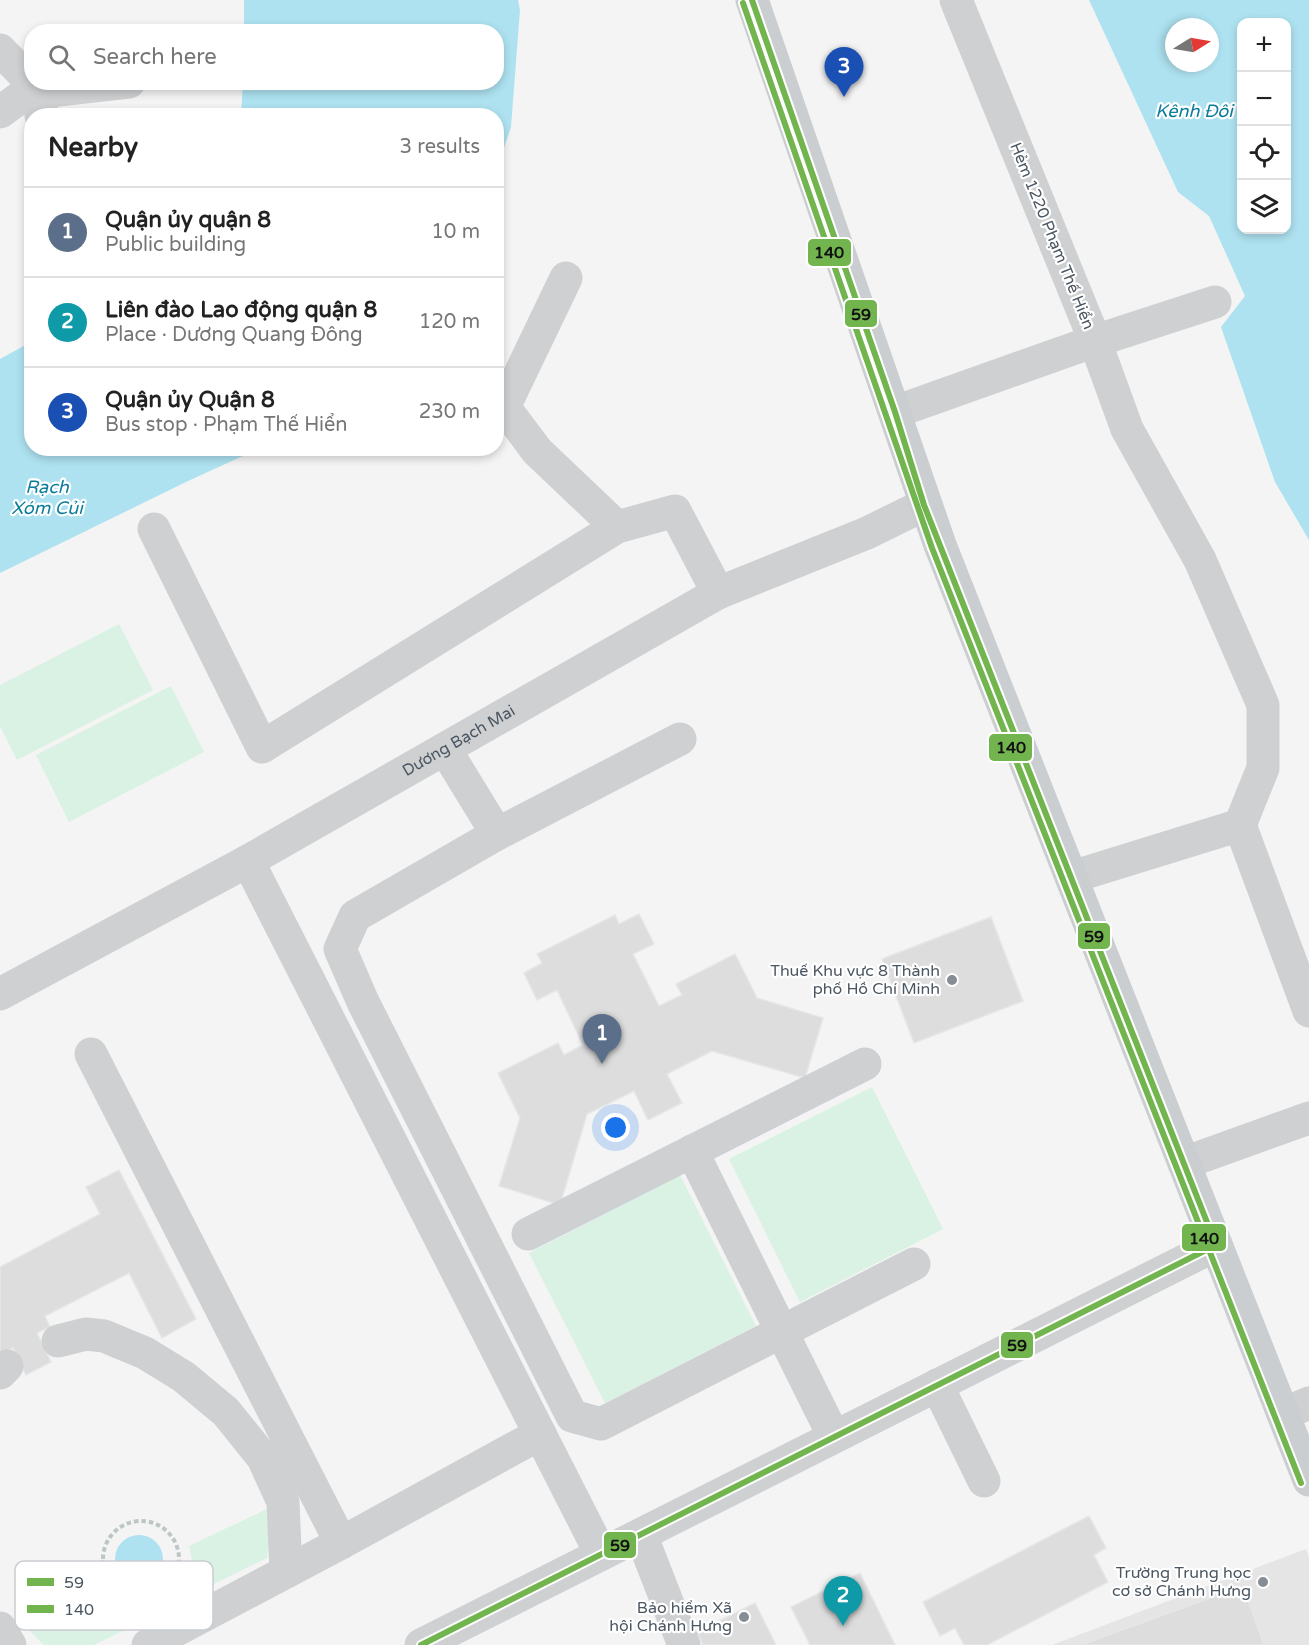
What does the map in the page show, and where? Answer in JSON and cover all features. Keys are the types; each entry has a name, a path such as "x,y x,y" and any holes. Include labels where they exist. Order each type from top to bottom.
{"main road":[{"path":"752,0 895,412 924,505 1216,1245 1296,1409 1309,1480"}],"street":[{"name":"Hẻm 1220 Phạm Thế Hiển","path":"895,412 1095,341 956,0"},
{"path":"0,50 24,80"},
{"path":"0,111 39,98 84,90"},
{"path":"566,278 504,407 537,451 617,527"},
{"path":"1215,302 1095,341 1127,429 1200,560 1263,705 1263,768 1240,825 1309,1011"},
{"name":"Dương Bạch Mai","path":"0,994 248,861 718,593 867,533 924,505"},
{"path":"154,530 262,747 617,527 675,511 718,593"},
{"path":"680,739 497,834 355,916 340,949 363,1002 572,1416 601,1424 914,1264"},
{"path":"445,749 497,834"},
{"path":"1072,877 1240,825"},
{"path":"248,861 602,1554"},
{"path":"91,1054 340,1543"},
{"path":"528,1234 865,1064"},
{"path":"1184,1163 1309,1118"},
{"path":"692,1151 834,1437"},
{"path":"421,1645 1216,1245"},
{"path":"58,1341 87,1334 104,1336 145,1353 184,1377 226,1412 263,1458 282,1502 286,1572"},
{"path":"938,1385 984,1481"},
{"path":"213,1614 540,1434"},
{"path":"640,1535 684,1645"},
{"path":"0,1628 10,1645"},
{"path":"166,1641 185,1630"}],"path":[{"path":"102,1561 103,1551 115,1530 125,1524 143,1521 161,1526 170,1534 176,1544 179,1561"}],"shaded area":[{"name":"Trường Trung học cơ sở Chánh Hưng","path":"1306,1549 1309,1557 1309,1645 1052,1645"}],"green space":[{"path":"119,624 153,690 17,760 0,726 0,685"},
{"path":"171,686 204,752 69,822 36,755"},
{"path":"872,1087 943,1229 800,1302 729,1159"},
{"path":"680,1175 756,1326 605,1403 529,1253"},
{"path":"267,1509 270,1533 267,1558 213,1584 213,1561 191,1561 189,1546"},
{"path":"29,1630 125,1630 94,1645 44,1645"}],"water":[{"path":"244,0 518,0 520,10 511,127 504,148 504,108 241,108 243,90 504,90 504,24 244,24"},
{"name":"Kênh Đôi","path":"1089,0 1309,0 1309,540 1275,482 1221,327 1245,296 1209,216 1178,192"},
{"name":"Rạch Xóm Củi","path":"24,346 24,456 243,456 0,573 0,359"},
{"path":"134,1535 144,1535 152,1539 163,1554 163,1561 115,1561 115,1554 119,1546"}],"building":[{"path":"639,914 654,944 633,954 659,1006 682,995 676,984 735,954 757,998 823,1018 805,1078 712,1051 667,1074 682,1103 648,1120 634,1091 587,1114 560,1205 499,1186 520,1118 498,1073 558,1043 564,1055 583,1045 557,990 537,1000 524,973 542,963 537,954 615,915 619,924"},
{"name":"Thuế Khu vực 8 Thành phố Hồ Chí Minh","path":"991,917 1023,1001 914,1043 882,959"},
{"path":"119,1170 196,1319 162,1338 129,1273 45,1316 50,1327 37,1333 51,1362 26,1375 13,1348 0,1355 0,1267 100,1214 86,1187"},
{"path":"1089,1516 1106,1548 1094,1555 1108,1582 987,1645 964,1645 955,1628 940,1636 923,1602"},
{"path":"860,1573 895,1645 810,1645 791,1607"},
{"path":"1243,1586 1264,1645 1081,1645"},
{"name":"Bảo hiểm Xã hội Chánh Hưng","path":"755,1603 776,1645 703,1645 697,1632"}],"transit line":[{"name":"59","path":"752,0 895,412 924,505 1216,1245"},
{"name":"140","path":"743,3 932,548 1301,1483"},
{"name":"59","path":"421,1645 1216,1245"}],"place":[{"name":"Quận ủy Quận 8","path":"844,97"},
{"name":"Thuế Khu vực 8 Thành phố Hồ Chí Minh","path":"952,980"},
{"name":"Quận ủy quận 8","path":"602,1064"},
{"name":"Trường Trung học cơ sở Chánh Hưng","path":"1263,1582"},
{"name":"Bảo hiểm Xã hội Chánh Hưng","path":"744,1617"},
{"name":"Liên đào Lao động quận 8","path":"843,1626"}]}
